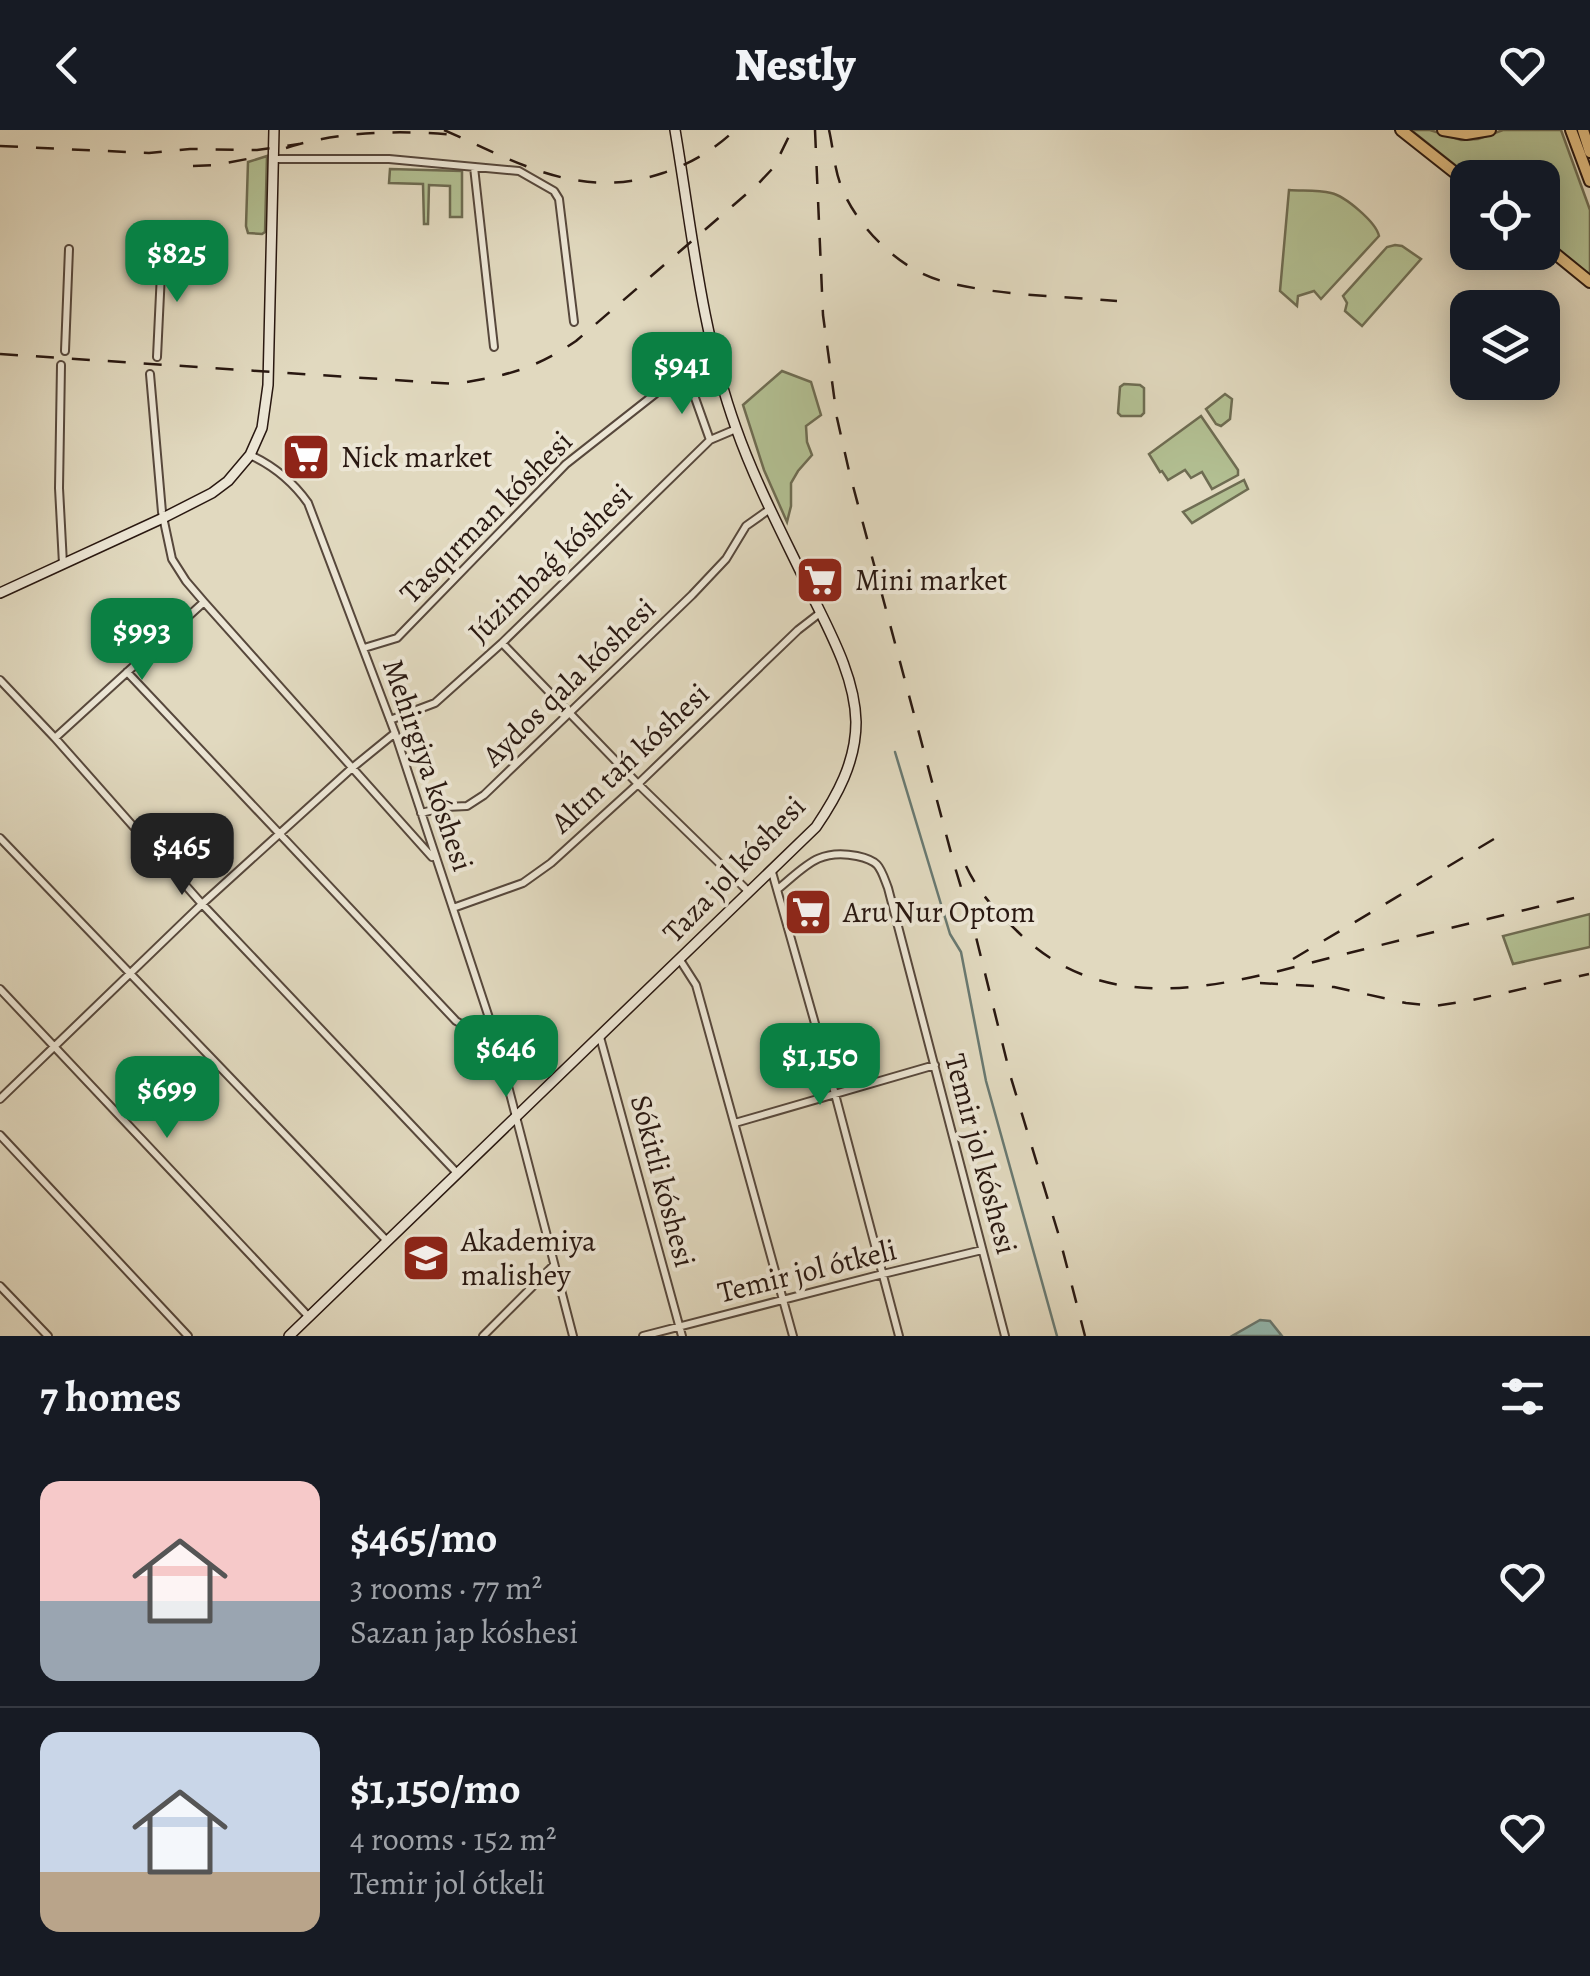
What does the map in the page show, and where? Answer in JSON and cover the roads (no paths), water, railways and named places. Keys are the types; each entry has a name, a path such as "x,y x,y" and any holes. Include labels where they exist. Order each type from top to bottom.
{"highway":[{"path":"1401,130 1450,168"},
{"path":"1442,130 1466,134 1490,130"},
{"path":"1571,130 1590,181"},
{"path":"1583,130 1590,152"},
{"path":"1560,257 1590,282"}],"main road":[{"path":"0,593 212,493 250,455 262,428 268,385 274,130"},
{"name":"Taza jol kóshesi","path":"290,1336 816,827 838,794 851,760 856,723 842,659 736,429 711,348 674,130"}],"street":[{"path":"273,159 389,159 519,171 554,190 559,199 574,322"},
{"path":"474,166 494,347"},
{"path":"65,350 68,249"},
{"path":"156,357 162,252"},
{"path":"62,365 59,488 63,564"},
{"path":"150,374 163,518 172,559 204,602 437,861"},
{"name":"Tasqırman kóshesi","path":"364,648 397,638 566,464 670,378 688,381 710,440"},
{"name":"Júzimbaǵ kóshesi","path":"390,720 435,703 710,440 736,429"},
{"name":"Mehirgiya kóshesi","path":"250,455 266,462 296,486 308,503 364,648 494,1036 573,1336"},
{"name":"Aydos qala kóshesi","path":"420,813 446,806 467,806 484,796 692,594 726,558 746,526 770,509"},
{"path":"54,738 204,602"},
{"name":"Altın tań kóshesi","path":"453,908 523,882 551,863 820,613"},
{"path":"502,643 750,893"},
{"path":"127,672 456,1021 494,1036"},
{"path":"0,680 202,904 458,1174"},
{"path":"0,1099 202,904 394,733"},
{"path":"0,838 388,1242"},
{"name":"Temir jol kóshesi","path":"778,890 804,866 836,852 872,859 880,867 1006,1336"},
{"path":"772,872 898,1336"},
{"path":"680,960 696,985 793,1336"},
{"path":"0,990 309,1317"},
{"name":"Sókitli kóshesi","path":"600,1037 682,1336"},
{"path":"735,1123 935,1066"},
{"path":"0,1135 188,1336"},
{"name":"Temir jol ótkeli","path":"643,1336 982,1250"},
{"path":"483,1336 554,1265"},
{"path":"0,1286 48,1336"}],"water":[{"path":"1260,1320 1270,1321 1282,1336 1232,1336"}],"waterway":[{"path":"895,752 950,934 961,952 986,1081 1057,1336"}],"railway":[{"path":"444,130 550,174 604,183 633,181 673,169 710,150 735,130"},
{"path":"0,354 455,384 504,375 546,359 576,341 758,184 774,167 792,130"},
{"path":"815,130 823,315 837,418 1011,1078 1085,1336"},
{"path":"829,130 836,170 847,199 867,229 910,267 942,281 985,290 1117,301"},
{"path":"286,148 370,133 455,135"},
{"path":"0,146 149,153 257,150 299,144"},
{"path":"193,166 247,159"},
{"path":"1293,959 1499,836"},
{"path":"966,866 1002,916 1055,961 1096,979 1138,987 1182,988 1272,973 1590,894"},
{"path":"1260,983 1334,987 1434,1006 1589,974"}],"place":[{"name":"Nick market","path":"306,457"},
{"name":"Mini market","path":"820,580"},
{"name":"Aru Nur Optom","path":"808,912"},
{"name":"Akademiya malishey","path":"426,1258"}]}
